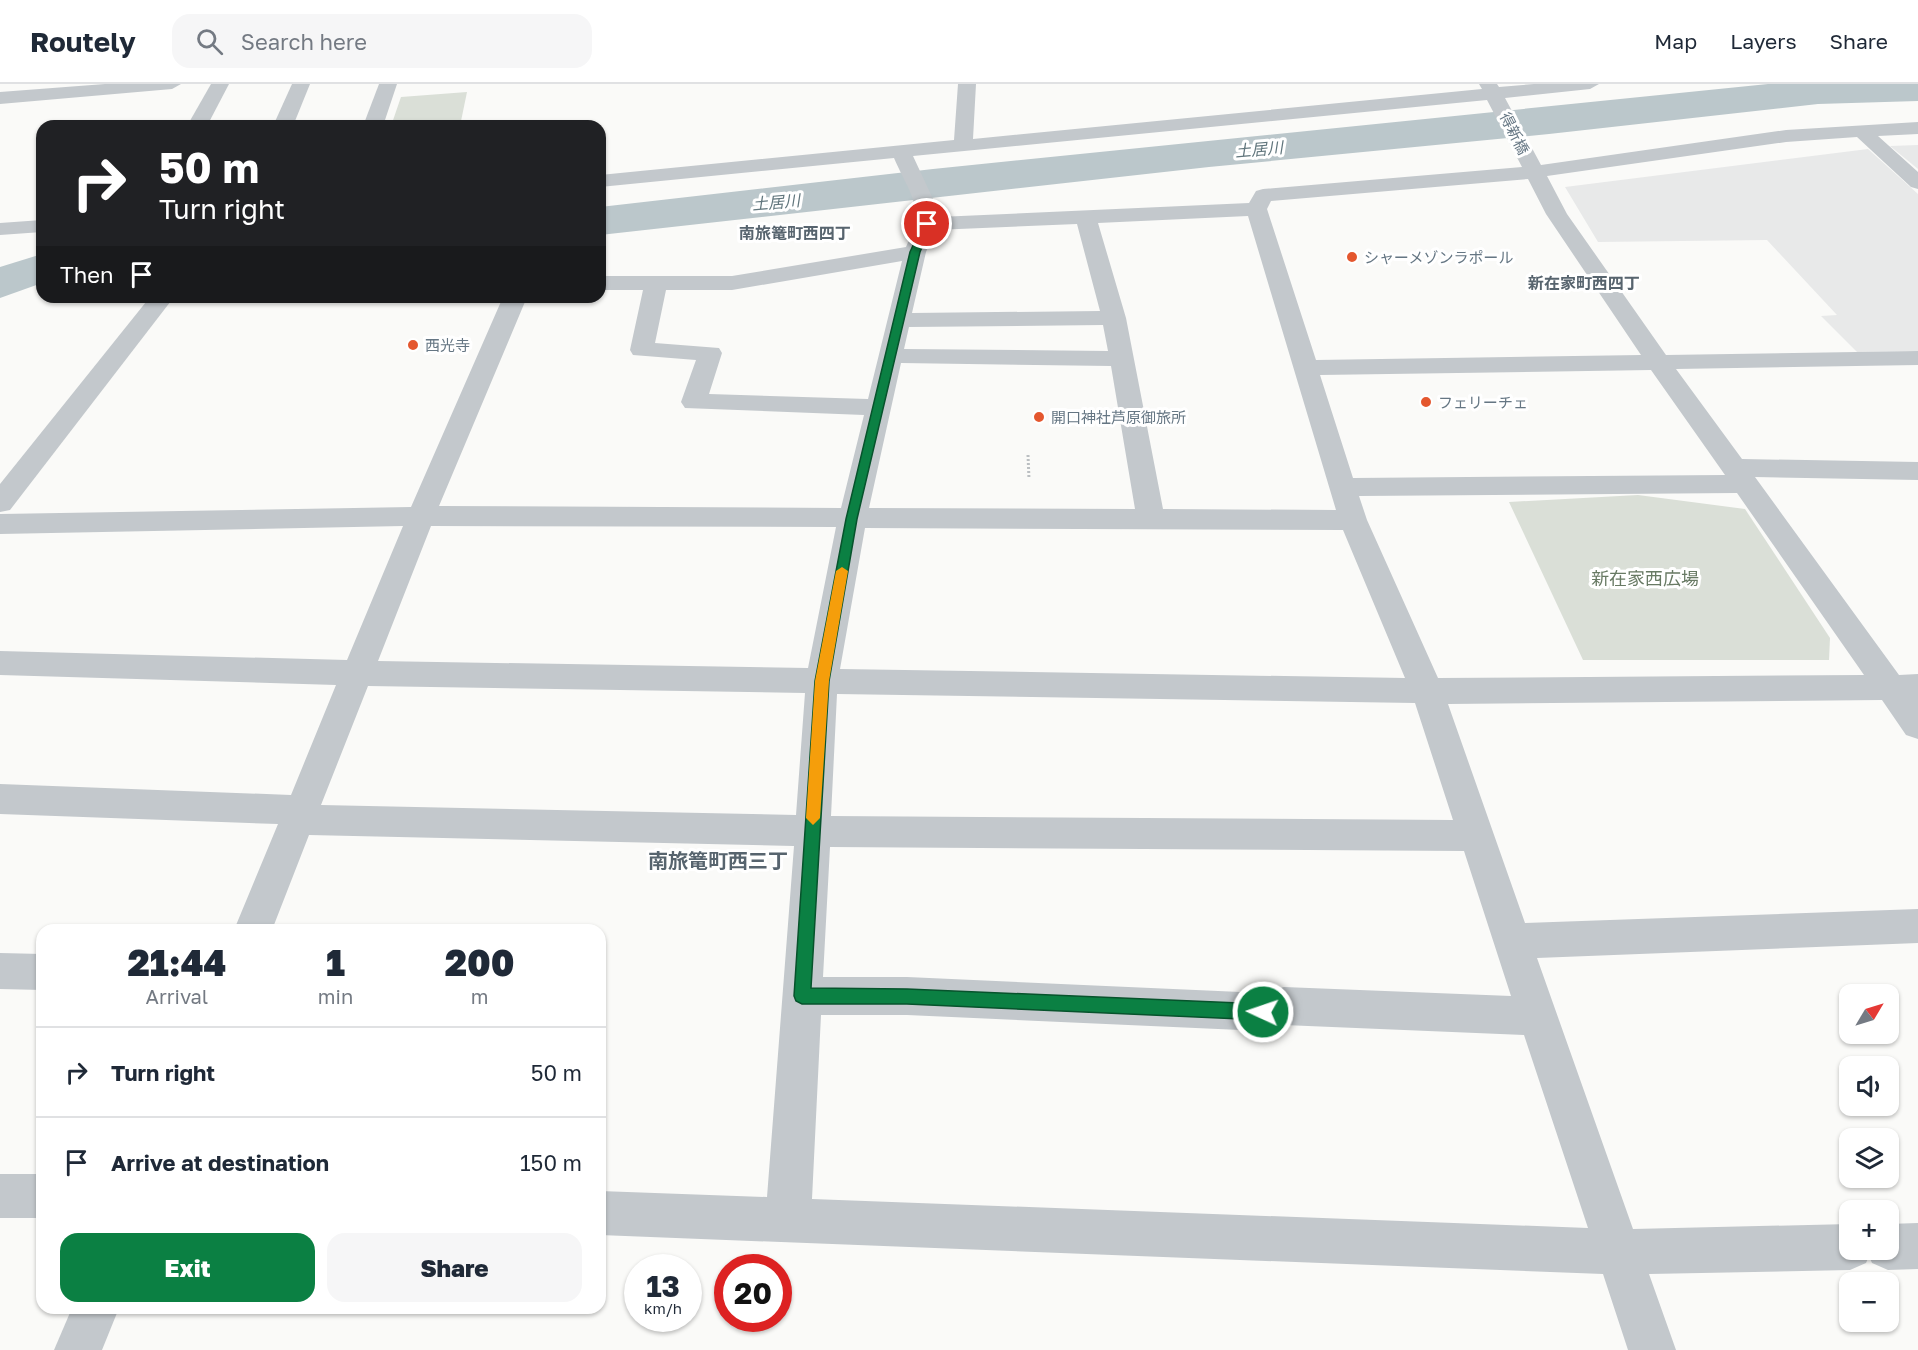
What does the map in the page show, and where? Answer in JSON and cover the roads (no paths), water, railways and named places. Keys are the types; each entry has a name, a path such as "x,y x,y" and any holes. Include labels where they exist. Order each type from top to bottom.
{"street":[{"path":"0,98 172,84"},
{"path":"200,120 220,84"},
{"path":"286,120 301,84"},
{"path":"375,120 388,84"},
{"path":"963,145 968,84"},
{"path":"606,181 903,157 963,145 1492,89 1590,84"},
{"name":"得新橋","path":"1492,89 1557,214 1740,476 1905,688 1918,726"},
{"path":"1652,1350 1426,691 1353,520 1256,209 1263,195 1535,172 1786,135 1918,128"},
{"path":"1861,131 1918,183"},
{"path":"788,1220 822,681 852,519 915,252 928,218 903,157"},
{"path":"928,218 1086,217 1256,209"},
{"path":"1086,217 1114,318 1151,519"},
{"path":"0,230 36,227"},
{"path":"606,283 732,284 915,252"},
{"path":"656,283 642,350 710,353 694,402 878,407"},
{"path":"0,503 157,303"},
{"path":"255,924 421,516 512,303"},
{"path":"899,320 1114,318"},
{"path":"890,356 1121,359"},
{"path":"1306,368 1657,360 1918,358"},
{"path":"1343,487 1918,471"},
{"path":"0,524 421,516 1353,520"},
{"path":"0,663 358,673 1426,691 1905,688"},
{"path":"0,799 300,815 812,831 1476,836"},
{"path":"1513,941 1918,926"},
{"path":"0,971 36,972"},
{"path":"802,996 907,996 1263,1012 1284,1006 1538,1016"},
{"path":"0,1196 36,1196"},
{"path":"606,1213 1618,1252 1839,1247"},
{"path":"1899,1247 1918,1246"},
{"path":"78,1350 93,1314"}],"water":[{"name":"土居川","path":"1768,84 1918,84 1918,101 1818,104 1549,134 1209,167 606,234 606,206 933,169"},
{"path":"36,256 36,285 0,298 0,267"}],"place":[{"name":"シャーメゾンラポール","path":"1352,257"},
{"name":"西光寺","path":"413,345"},
{"name":"フェリーチェ","path":"1426,402"},
{"name":"開口神社芦原御旅所","path":"1039,417"}],"district":[{"name":"南旅篭町西四丁","path":"795,233"},
{"name":"新在家町西四丁","path":"1584,283"},
{"name":"南旅篭町西三丁","path":"718,860"}],"park label":[{"name":"新在家西広場","path":"1645,578"}]}
